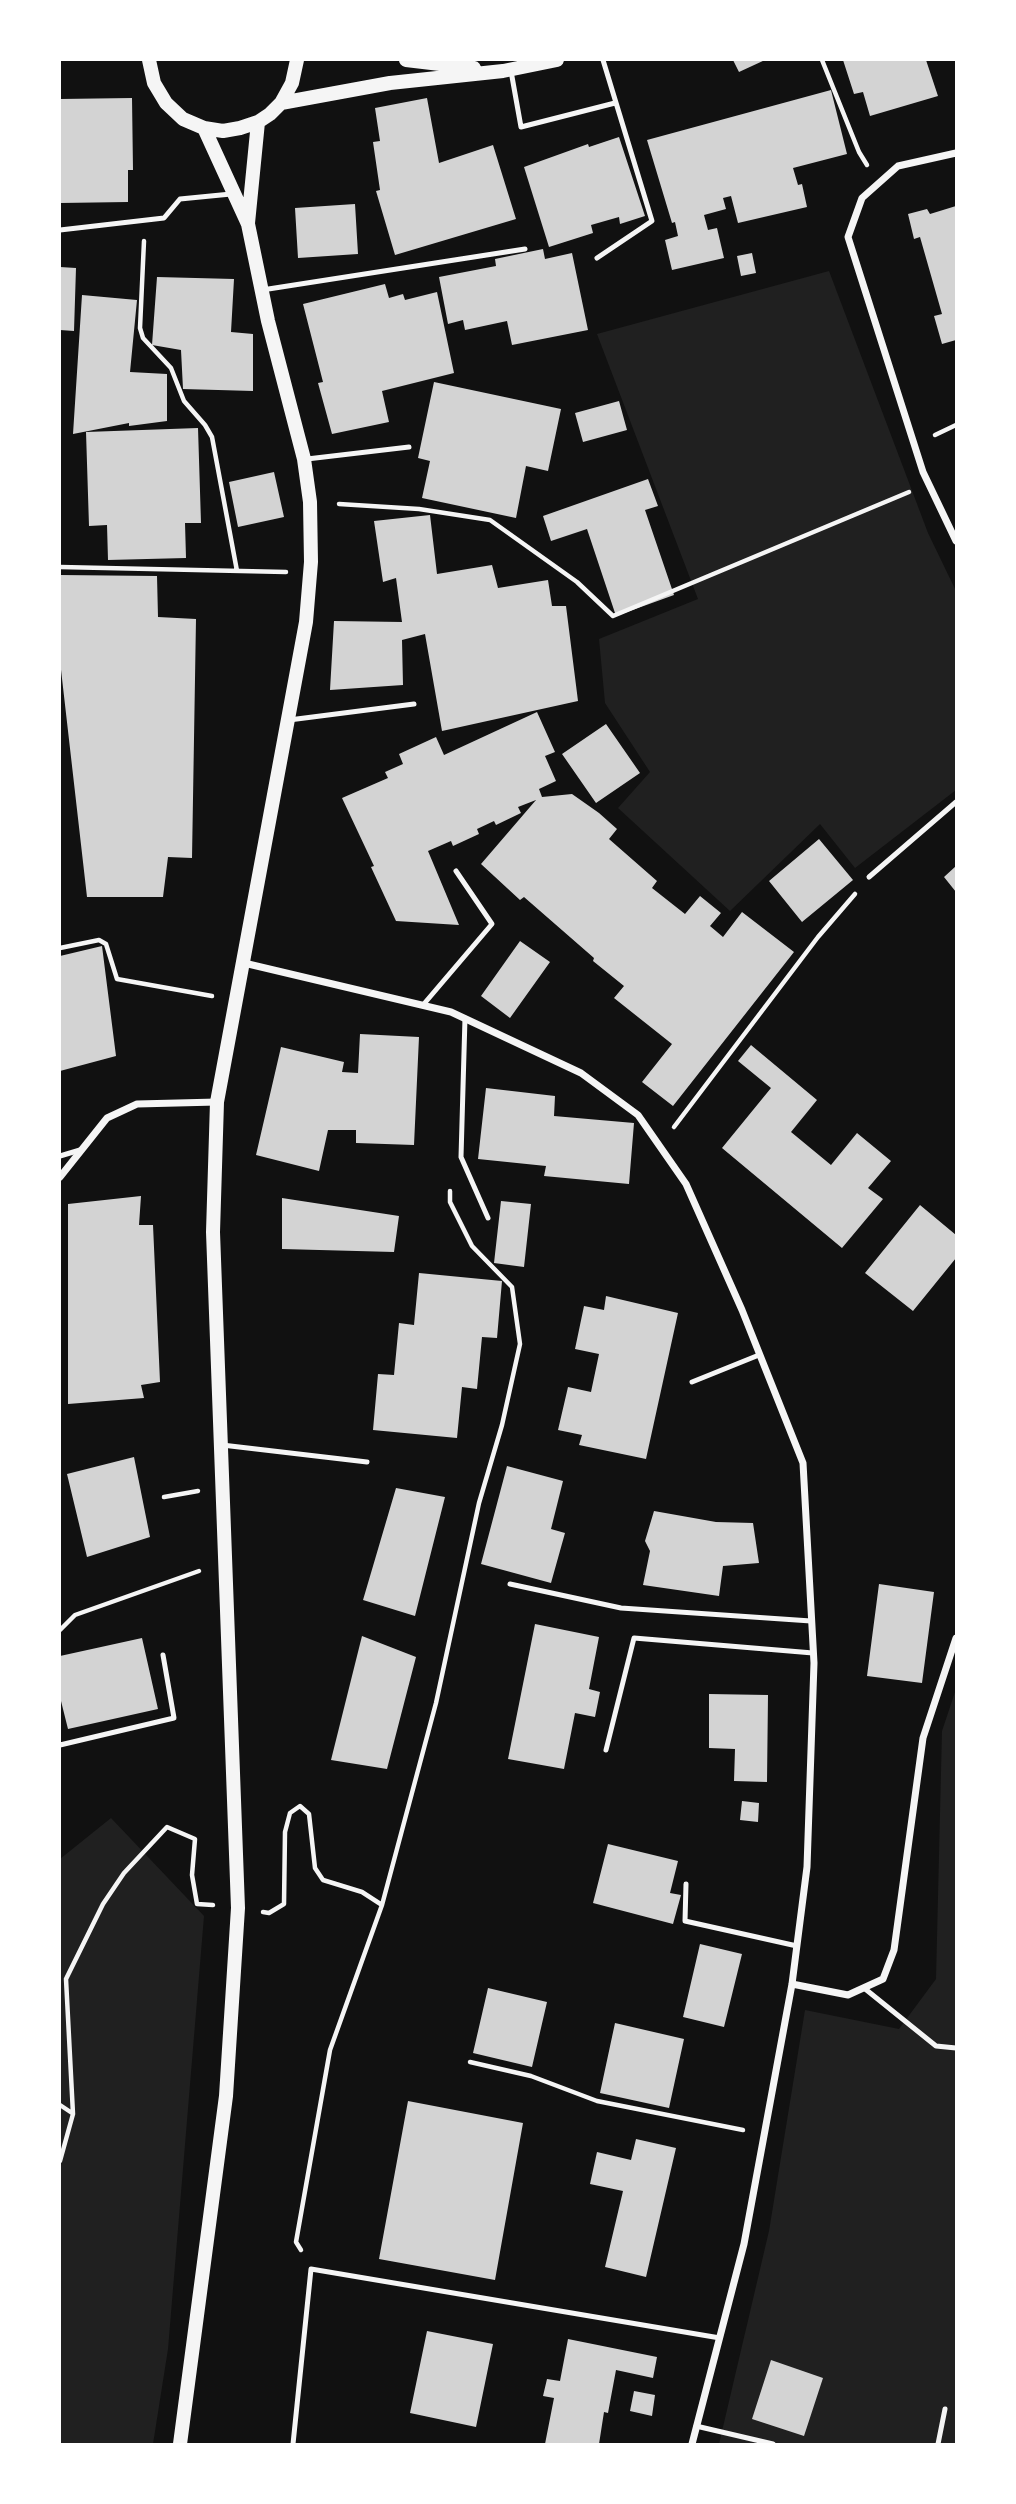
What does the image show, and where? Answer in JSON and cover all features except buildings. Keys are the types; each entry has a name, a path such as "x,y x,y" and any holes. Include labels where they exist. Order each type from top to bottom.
{"main road":[{"path":"149,60 154,83 166,103 183,119 204,128 223,131 258,122 270,114 281,103 292,83 296,60"},
{"path":"406,60 507,70"},
{"path":"281,103 390,83 507,70 556,60"},
{"path":"248,224 258,122"},
{"path":"180,2445 226,2096 238,1908 213,1232 217,1102 306,622 310,572 310,502 303,459 248,224 204,128"}],"street":[{"path":"957,153 898,166 862,198 848,237 929,484 957,541"},
{"path":"244,963 452,1012 581,1073 638,1115 686,1184 803,1463 813,1653 807,1867 792,1984 744,2244 692,2445"},
{"path":"60,1177 107,1118 137,1104 217,1102"},
{"path":"792,1984 848,1994 883,1979 894,1950 923,1738 957,1638"}],"lane":[{"path":"597,258 652,221 603,60"},
{"path":"507,70 521,127 615,103"},
{"path":"60,230 164,218 180,199 234,193"},
{"path":"262,290 525,249"},
{"path":"303,459 409,447"},
{"path":"288,720 414,704"},
{"path":"869,877 957,802"},
{"path":"423,1005 492,924 456,871"},
{"path":"465,1018 461,1157 488,1218"},
{"path":"60,1156 80,1150"},
{"path":"692,1382 759,1355"},
{"path":"222,1445 368,1462"},
{"path":"510,1584 621,1608 811,1621"},
{"path":"606,1750 634,1638 813,1653"},
{"path":"60,1745 174,1718 163,1655"},
{"path":"687,1884 685,1921 797,1946"},
{"path":"864,1988 936,2046 957,2048"},
{"path":"293,2445 311,2269 720,2338"},
{"path":"938,2445 945,2409"},
{"path":"696,2427 773,2445"}],"path":[{"path":"822,60 859,152 878,183"},
{"path":"145,220 140,328 143,338 172,368 184,401 212,437 237,570"},
{"path":"339,504 419,509 490,520 577,582 613,616 929,484"},
{"path":"60,567 310,572"},
{"path":"660,1146 818,937 869,877"},
{"path":"60,948 99,940 106,944 117,979 236,1000"},
{"path":"311,2269 296,2242 330,2050 382,1905 436,1703 479,1503 502,1425 520,1344 512,1287 472,1246 450,1202 450,1188"},
{"path":"60,1630 75,1615 226,1561"},
{"path":"60,2161 73,2114 66,1979 103,1904 124,1873 167,1827 195,1839 192,1875 197,1904 269,1913 284,1904 285,1832 290,1813 300,1806 309,1814 315,1868 323,1880 362,1892 382,1905"},
{"path":"470,2062 531,2076 597,2101 764,2134"},
{"path":"60,2105 73,2114"}],"shaded area":[{"path":"829,271 928,533 956,591 956,790 855,868 820,824 730,911 618,808 650,772 605,703 599,639 698,599 597,334"},
{"path":"956,1689 956,2444 719,2444 769,2231 805,2010 899,2029 936,1979 942,1731"},
{"path":"111,1818 204,1916 168,2349 153,2444 60,2444 60,1859"}]}
